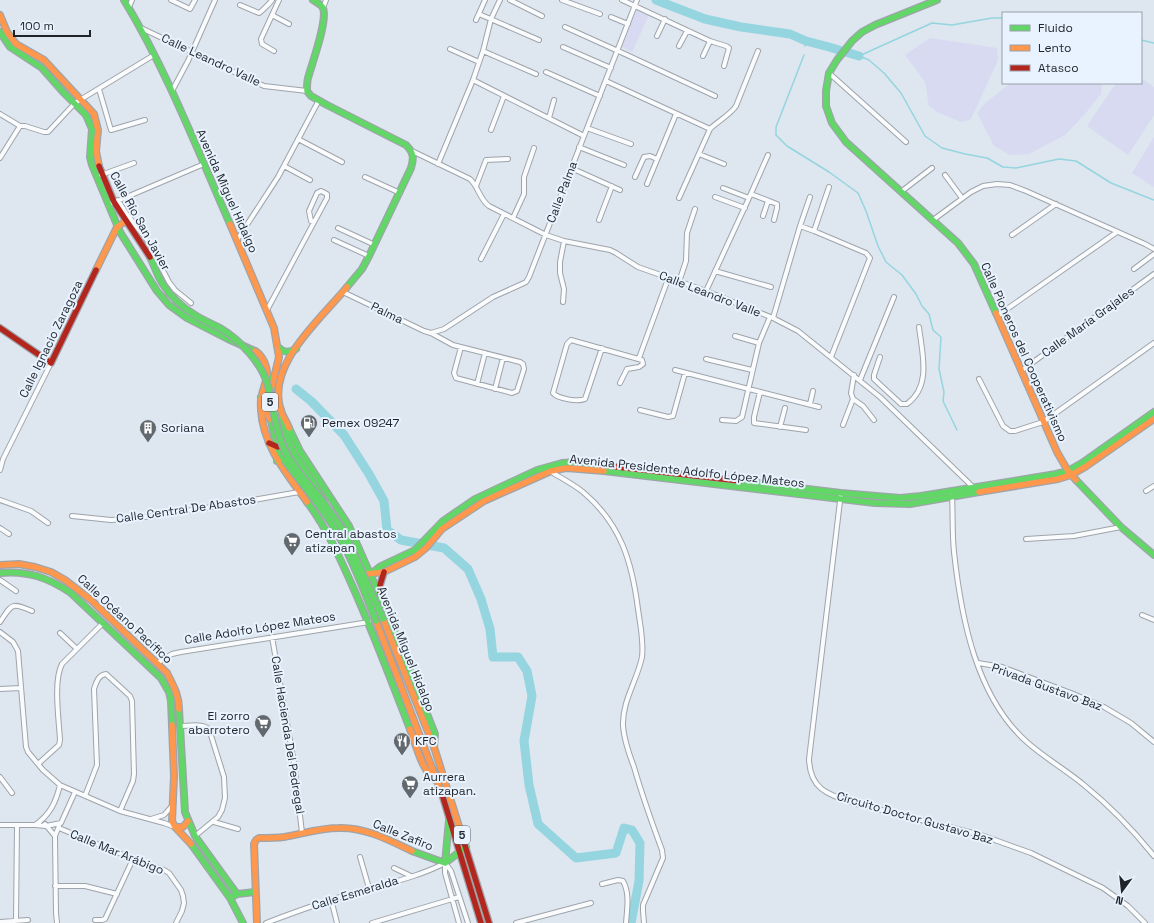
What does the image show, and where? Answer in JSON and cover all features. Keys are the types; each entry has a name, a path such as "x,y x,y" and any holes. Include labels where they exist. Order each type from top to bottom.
{"main road":[{"name":"Avenida Miguel Hidalgo","path":"124,0 141,28 172,91 274,328 279,357 272,389 270,419 279,448 284,460 307,490 340,540 353,564 438,782 481,923"},
{"path":"313,0 323,8 324,17 316,54 308,79 307,91 319,100 406,145 412,151 414,159 400,194 362,269 315,322 287,360 281,375 279,392 286,435 292,448 318,489 324,503"},
{"name":"Calle Pioneros del Cooperativismo","path":"935,0 875,25 862,32 850,44 829,73 826,91 826,106 832,123 846,142 958,243 974,264 1043,422 1069,473 1122,527 1154,555"},
{"name":"Calle Río San Javier","path":"0,15 7,32 16,44 44,60 68,88 81,99 94,114 98,136 96,156 99,176 116,201 126,221 147,252 161,282 170,295 181,306 198,318"},
{"name":"Calle Río San Javier","path":"0,32 10,47 42,68 64,93 86,114 90,121 92,136 90,157 99,176 108,205 118,227 158,291 169,304 187,318 260,354 264,361 266,374 261,400 262,422 269,442 277,461 316,514 342,562 368,619 426,771 438,782"},
{"name":"Calle Ignacio Zaragoza","path":"51,363 118,227 126,221"},
{"name":"Avenida Miguel Hidalgo","path":"198,318 221,328 248,352 266,381 280,439 285,450 343,530 383,619 434,747 489,923"},
{"path":"0,328 51,363"},
{"path":"278,347 287,353 296,349"},
{"path":"266,374 272,389 261,400 270,419"},
{"path":"281,410 300,451 349,526 386,610 435,734 434,747"},
{"name":"Avenida Presidente Adolfo López Mateos","path":"1069,473 1154,412"},
{"name":"Avenida Presidente Adolfo López Mateos","path":"370,574 382,566 411,553 420,546 443,521 475,499 545,467 562,463 577,462 898,504 910,504 952,498 976,490 1056,474 1069,473 1085,467 1154,419"},
{"path":"269,442 279,448 277,461"},
{"name":"Avenida Presidente Adolfo López Mateos","path":"370,574 384,572 415,557 429,545 442,529 484,501 551,471 566,468 578,468 840,496 900,498 951,491 976,490"},
{"path":"330,539 340,542 344,540 347,536 349,526"},
{"path":"342,562 357,572 370,574"},
{"name":"Calle Océano Pacífico","path":"0,566 14,565 34,567 48,571 68,581 85,595 167,673 176,688 179,702 184,804 188,821 195,836 237,894"},
{"path":"380,597 380,585 384,572"},
{"name":"Calle Océano Pacífico","path":"0,573 30,573 53,581 71,593 161,678 169,692 171,701 174,768 172,821 175,827"},
{"path":"358,596 361,584 370,574"},
{"path":"368,619 369,610 374,606 381,606 386,610"},
{"path":"173,804 178,802 184,804"},
{"path":"445,863 449,819"},
{"path":"175,827 183,827 188,821"},
{"path":"175,827 190,843 230,898 243,923"},
{"name":"Calle Zafiro","path":"255,892 254,844 259,838 285,836 327,828 355,829 382,837 432,859 445,863 466,847"},
{"path":"230,898 237,894 255,892 257,923"}],"street":[{"path":"129,7 132,0"},
{"path":"171,0 190,9 195,0"},
{"path":"172,91 188,61 215,0"},
{"path":"240,5 259,13 262,12 265,6 272,0"},
{"path":"274,51 261,43 279,0"},
{"path":"323,8 326,0"},
{"path":"476,20 485,0"},
{"path":"438,164 479,62 491,19 500,0"},
{"path":"510,0 542,16"},
{"path":"562,0 600,14"},
{"path":"622,0 665,19 687,31 726,46 729,48 724,66"},
{"name":"Calle Palma","path":"431,333 444,329 493,297 526,282 546,235 579,147 638,0"},
{"path":"479,14 539,40"},
{"path":"272,15 289,24"},
{"path":"611,17 628,24"},
{"path":"657,36 665,19"},
{"path":"565,27 618,50 715,96"},
{"name":"Calle Leandro Valle","path":"141,28 264,86 307,91"},
{"path":"679,46 687,31"},
{"path":"703,56 710,41"},
{"path":"563,47 611,68"},
{"path":"450,49 479,62"},
{"path":"483,50 536,74"},
{"path":"679,198 710,129 734,109 758,51"},
{"path":"0,114 20,126 22,125 48,132 75,103 154,55"},
{"path":"546,72 600,96"},
{"path":"829,73 906,142"},
{"path":"472,80 584,136"},
{"path":"606,81 710,129"},
{"path":"99,89 111,130 145,120"},
{"path":"491,130 504,96"},
{"path":"237,240 284,166 319,100"},
{"path":"549,118 554,100"},
{"path":"647,184 676,114"},
{"path":"0,158 2,149 20,126"},
{"path":"587,128 631,144"},
{"path":"298,139 342,162"},
{"path":"579,147 624,165"},
{"path":"513,218 524,194 524,177 534,148"},
{"name":"Calle Leandro Valle","path":"412,151 470,179 476,186 485,204 546,235 564,241 610,250 638,267 668,279 706,291 798,331 880,397 976,490"},
{"path":"699,154 724,164"},
{"path":"706,291 768,155"},
{"path":"635,177 644,157 650,156 657,159"},
{"path":"476,186 486,160 508,159"},
{"path":"99,176 134,163"},
{"path":"108,205 204,164"},
{"path":"284,166 310,180"},
{"path":"571,168 620,190"},
{"path":"902,192 932,168"},
{"path":"945,174 962,198"},
{"path":"365,177 400,194"},
{"path":"933,220 970,192 983,186 997,184 1010,185 1056,204 1154,249"},
{"path":"599,220 612,186"},
{"path":"814,231 828,187"},
{"path":"723,188 775,203 778,206 774,220"},
{"path":"267,310 327,198 327,194 321,191 317,193 308,211 311,221 314,222"},
{"path":"715,197 745,208"},
{"path":"722,420 736,421 740,419 749,388 759,343 771,318 810,197"},
{"path":"763,216 768,200"},
{"path":"116,201 147,240 169,282 175,290 191,303"},
{"path":"1012,236 1056,204"},
{"path":"679,282 686,261 687,233 695,209"},
{"path":"481,259 504,214"},
{"path":"800,226 866,253 870,258 831,357"},
{"path":"338,228 375,245"},
{"path":"997,316 1117,232"},
{"path":"334,240 369,256"},
{"path":"563,302 564,289 560,273 560,262 564,241"},
{"path":"1134,269 1154,254"},
{"path":"715,271 771,287"},
{"name":"Calle María Grajales","path":"1021,371 1154,274"},
{"path":"640,356 668,279"},
{"name":"Palma","path":"343,292 431,333 445,342 523,364 524,369 517,392 512,393 495,389"},
{"path":"860,380 894,297"},
{"path":"264,304 273,299"},
{"path":"880,357 873,377 904,405 910,402 922,386 923,369 919,327"},
{"path":"735,336 759,343"},
{"path":"602,348 585,399 581,400 555,396 553,390 568,341 573,340 640,356 643,361 641,366 627,369 620,383"},
{"path":"980,379 1003,426 1006,430 1015,431 1043,422 1154,343"},
{"path":"461,347 454,376 458,380 495,389 503,358"},
{"path":"477,384 485,353"},
{"path":"706,359 752,370"},
{"name":"Calle Ignacio Zaragoza","path":"0,470 2,458 51,363"},
{"path":"675,370 819,407"},
{"path":"640,410 668,417 673,416 685,373"},
{"path":"854,376 851,393 853,399 863,406 874,420"},
{"path":"880,397 886,390"},
{"path":"810,404 813,391"},
{"path":"760,392 754,423 806,430"},
{"path":"843,425 853,399"},
{"path":"780,427 785,408"},
{"path":"545,467 581,491 593,501 613,526 628,556 632,569 640,628 642,656 624,707 623,728 644,801 662,850 663,858 643,905 644,923"},
{"path":"1146,491 1154,486"},
{"path":"951,491 954,551 965,620 978,663 991,697 1014,730 1041,754 1079,780 1105,803 1154,856"},
{"name":"Calle Central De Abastos","path":"72,516 111,520 138,518 299,492"},
{"name":"Circuito Doctor Gustavo Baz","path":"840,496 809,759 809,769 812,779 824,791 844,800 981,835 1031,853 1103,888 1128,906 1145,923"},
{"path":"0,500 31,511 48,523"},
{"path":"1026,539 1074,536 1122,527"},
{"path":"0,528 9,534"},
{"path":"0,580 16,591"},
{"path":"0,622 10,607 14,605 32,611"},
{"path":"1142,615 1154,620"},
{"name":"Calle Adolfo López Mateos","path":"157,663 163,658 176,653 368,619"},
{"path":"38,764 59,745 57,681 62,664 103,622"},
{"path":"0,632 16,646 18,651 26,747 28,752 38,764 60,785 75,792 120,811 175,827"},
{"path":"60,633 77,649"},
{"name":"Calle Hacienda Del Pedregal","path":"272,637 294,763 302,833"},
{"name":"Privada Gustavo Baz","path":"978,663 1002,667 1104,707 1131,723 1154,742"},
{"path":"85,796 97,765 94,689 96,681 103,674 106,674 130,696 132,701 134,774 133,781 120,811"},
{"path":"0,689 20,688"},
{"path":"180,726 206,727 209,729 224,777 225,798 222,810 214,822 195,836"},
{"path":"0,777 12,793"},
{"path":"35,825 43,820 54,806 60,785"},
{"path":"57,923 55,836 75,792"},
{"path":"149,819 164,815 173,804"},
{"path":"43,820 55,836"},
{"path":"0,825 46,826 61,822"},
{"path":"214,822 238,829"},
{"path":"16,921 17,825"},
{"name":"Calle Mar Arábigo","path":"59,828 133,860 169,873 184,896 184,903 176,923"},
{"path":"360,857 369,888"},
{"path":"95,920 105,919 133,860"},
{"path":"445,863 451,871 468,923"},
{"path":"445,863 445,873 459,923"},
{"name":"Calle Esmeralda","path":"266,923 331,899 411,876 445,863"},
{"path":"394,868 411,876"},
{"path":"602,884 618,880 623,881 626,890 627,904 626,923"},
{"path":"56,886 85,886 116,894"},
{"path":"372,923 459,897"},
{"path":"331,899 337,923"},
{"path":"516,923 591,903"},
{"path":"0,922 28,920"}],"shaded area":[{"path":"636,8 649,15 632,52 622,47"},
{"path":"930,38 997,48 998,60 971,119 961,122 937,112 929,106 925,82 905,55"},
{"path":"1142,79 1154,87 1154,115 1128,155 1087,126 1115,84 1142,84"},
{"path":"1010,84 1102,84 1101,94 1065,135 1029,154 1010,155 994,146 977,113 984,104"},
{"path":"1154,137 1154,187 1132,173"}],"waterway":[{"path":"656,0 705,19 741,27 790,34 806,41 859,56"},
{"path":"859,56 932,23 952,25 992,18 1002,18"},
{"path":"1142,40 1154,43"},
{"path":"805,46 806,41"},
{"path":"804,55 776,127 776,135 787,146 829,172 858,193 878,246 886,262 902,275 916,294 922,306 929,314 933,330 941,337 939,369 944,392 943,401 957,430"},
{"path":"859,56 869,60 884,73 901,93 925,136 942,148 987,158 1003,167 1016,168 1059,159 1076,161 1111,183 1154,200"},
{"path":"296,389 311,401 344,435 384,501 387,530 401,540 444,548 468,569 481,599 490,629 493,657 518,657 527,671 532,696 524,741 529,785 538,824 576,858 616,853 624,828 632,830 640,843 639,881 631,923"}],"traffic: fast":[{"path":"124,0 140,27 168,82 230,224"},
{"path":"313,0 320,4 323,8 324,14 322,32 308,78 307,91 311,96 327,105 406,145 413,156 411,168 369,256 362,269 347,287"},
{"path":"937,0 875,25 862,32 852,41 829,73 826,91 826,106 832,123 846,142 958,243 974,264 996,313"},
{"path":"0,32 10,47 42,68 86,115 92,129 90,157 92,165 120,232 157,291 169,305 187,318 255,351"},
{"path":"150,257 160,280 169,293 182,306 198,317"},
{"path":"198,317 228,333 249,353 261,369 268,386 276,426 284,449 297,470 324,503"},
{"path":"278,347 287,352 296,349"},
{"path":"267,374 272,387"},
{"path":"272,386 270,395 270,414 274,433 284,460"},
{"path":"261,397 271,390"},
{"path":"281,410 285,430 292,449 324,503"},
{"path":"740,481 841,493 900,498 921,496 1056,474 1068,471 1082,463 1154,412"},
{"path":"289,428 300,451 349,526 386,610 435,734 434,747"},
{"path":"277,461 279,449"},
{"path":"284,460 307,489 335,529 355,569 376,621"},
{"path":"372,573 381,566 415,550 443,521 475,499 537,470 562,463 577,462 599,465"},
{"path":"604,471 875,503 910,504 979,492"},
{"path":"1076,480 1121,527 1154,555"},
{"path":"307,502 326,532 347,574 375,638 410,729"},
{"path":"324,503 343,530 383,619"},
{"path":"0,573 10,572 37,576 46,579 71,593 161,678 169,692 172,725"},
{"path":"179,709 185,812 195,836 237,894"},
{"path":"445,863 449,820"},
{"path":"191,844 230,898 243,923"},
{"path":"412,851 445,863 466,847"},
{"path":"230,898 237,894 255,892"}],"traffic: slow":[{"path":"0,15 7,32 16,44 44,60 94,114 98,130 96,151 99,166"},
{"path":"96,270 117,227 126,221"},
{"path":"230,224 274,328 279,357 272,386"},
{"path":"289,428 281,411 278,394 281,377 288,360 298,344 310,328 347,287"},
{"path":"996,313 1057,452 1068,471 1076,480"},
{"path":"255,351 262,358 267,371 261,397 261,410 266,436 277,459 307,502"},
{"path":"261,403 270,419"},
{"path":"979,492 1058,479 1071,475 1154,419"},
{"path":"367,574 384,572 415,557 426,548 442,529 484,501 551,471 566,468 604,471"},
{"path":"0,565 19,564 51,572 65,580 91,600 167,673 177,695 179,709"},
{"path":"383,619 434,747 462,836"},
{"path":"376,621 442,794"},
{"path":"172,725 174,776 172,821 175,827 191,844"},
{"path":"410,729 417,751 427,772 438,782"},
{"path":"175,827 183,827 188,821"},
{"path":"257,923 254,844 259,838 275,838 325,829 349,828 377,835 412,851"}],"traffic: jam":[{"path":"99,166 114,202 150,257"},
{"path":"0,328 51,363 96,270"},
{"path":"269,443 278,447"},
{"path":"599,465 740,481"},
{"path":"380,594 380,585 384,572"},
{"path":"442,794 481,923"},
{"path":"462,836 489,923"}],"place":[{"name":"Pemex 09247","path":"309,438"},
{"name":"Soriana","path":"148,443"},
{"name":"Central abastos atizapan","path":"292,556"},
{"name":"El zorro abarrotero","path":"263,738"},
{"name":"KFC","path":"402,756"},
{"name":"Aurrera atizapan.","path":"410,799"}]}
